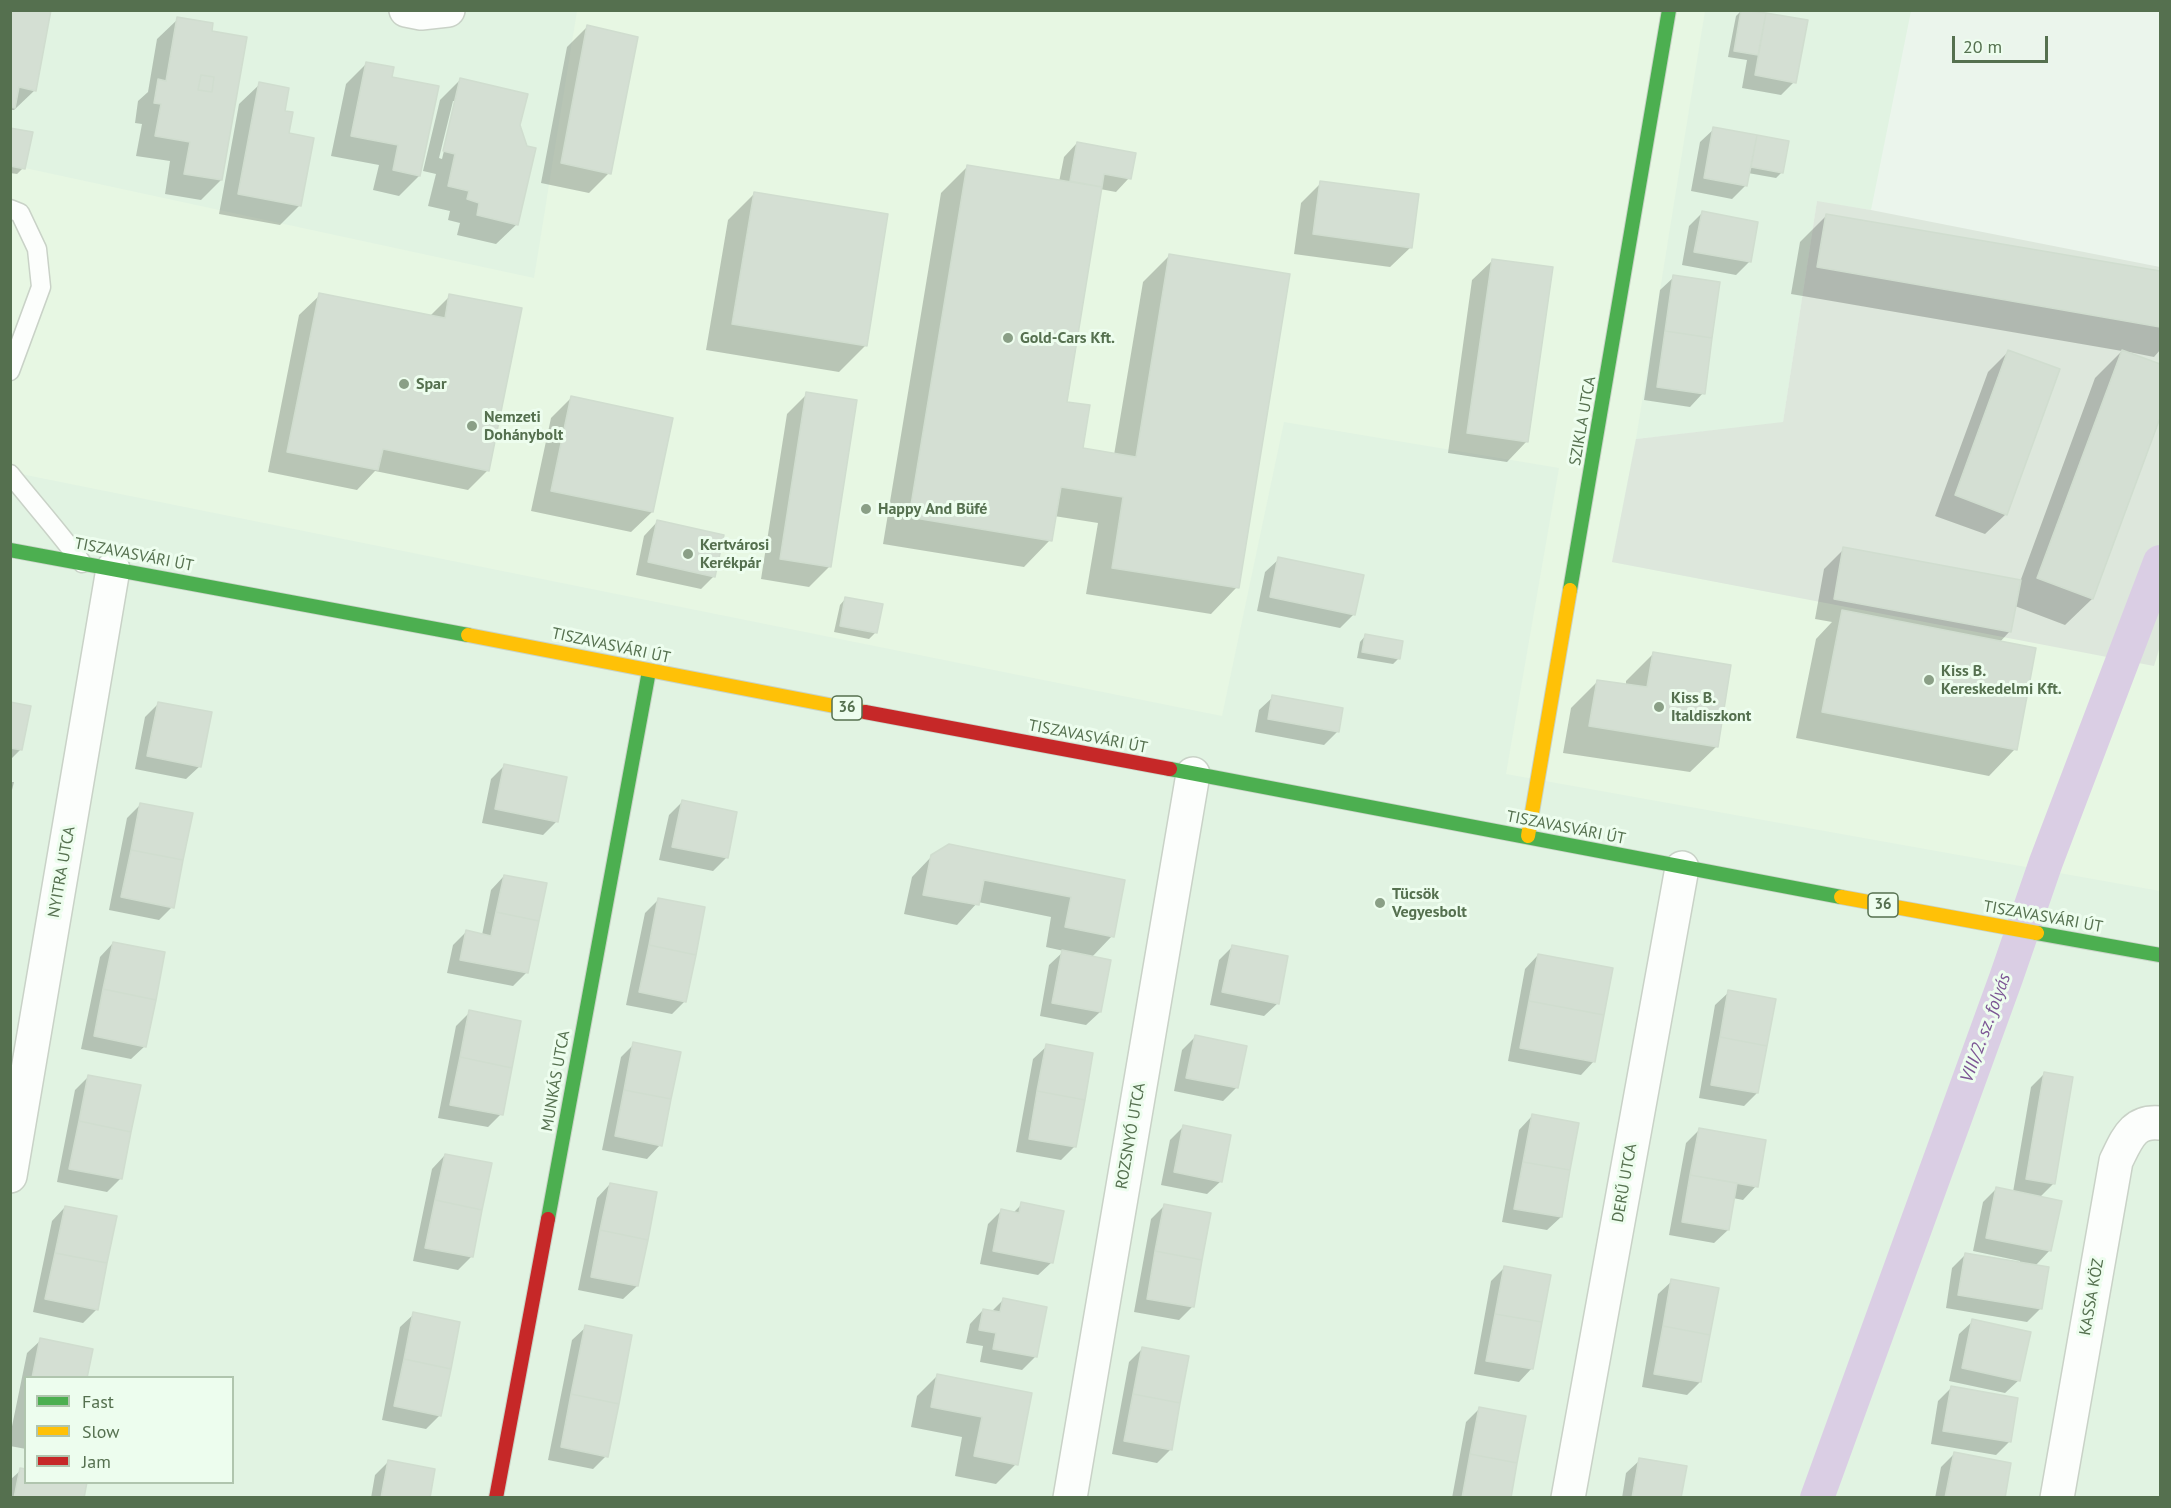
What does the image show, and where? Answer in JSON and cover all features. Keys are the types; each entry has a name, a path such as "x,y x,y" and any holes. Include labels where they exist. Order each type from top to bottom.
{"main road":[{"name":"SZIKLA UTCA","path":"1528,836 1669,10"},
{"name":"TISZAVASVÁRI ÚT","path":"10,550 1528,836 1682,868 2160,955"},
{"name":"MUNKÁS UTCA","path":"496,1497 649,671"}],"street":[{"path":"406,10 421,13 448,10"},
{"name":"NYITRA UTCA","path":"10,1176 98,566"},
{"name":"ROZSNYÓ UTCA","path":"1070,1497 1193,774"},
{"name":"DERŰ UTCA","path":"1568,1497 1682,868"},
{"name":"KASSA KÖZ","path":"2057,1497 2116,1161 2131,1132 2147,1122 2160,1123"}],"lane":[{"path":"10,209 20,213 37,249 41,287 17,330 10,371"},
{"path":"10,474 36,507 98,566"}],"shaded area":[{"path":"10,11 1911,11 1871,210 1817,202 1783,423 1636,439 2153,666 2160,646 2160,1497 11,1497"},
{"path":"577,11 1705,11 1636,439 1612,562 2154,665 2160,646 2160,891 1506,774 1559,468 1284,422 1222,716 11,472 11,165 534,278"},
{"path":"1817,201 2160,267 2160,646 2154,666 1612,562 1636,439 1783,422"}],"building":[{"path":"10,10 51,10 36,91 19,87 15,108 10,107"},
{"path":"1741,10 1766,13 1758,55 1734,51"},
{"path":"1766,13 1808,20 1796,83 1755,75"},
{"path":"177,17 213,23 212,31 247,37 222,180 184,174 190,142 155,136 161,104 154,103 158,79 166,81","holes":["201,75 214,77 212,92 198,90"]},
{"path":"587,25 638,37 611,174 561,163"},
{"path":"366,62 394,67 392,77 439,86 420,176 393,170 398,145 351,136"},
{"path":"201,75 214,77 212,92 198,90"},
{"path":"460,78 528,94 520,125 527,146 536,148 518,225 477,215 479,203 467,199 469,191 448,186 455,154 443,151"},
{"path":"259,82 289,88 285,111 293,112 289,133 314,138 301,206 238,194"},
{"path":"1713,127 1757,135 1747,186 1704,178"},
{"path":"10,128 33,132 25,169 10,166"},
{"path":"1757,135 1789,141 1783,173 1751,167"},
{"path":"1077,142 1136,153 1131,179 1104,174 1102,187 1070,181"},
{"name":"Gold-Cars Kft.","path":"967,165 1102,187 1067,402 1090,405 1083,448 1136,457 1169,254 1290,274 1239,588 1112,568 1123,497 1061,487 1052,541 909,517"},
{"path":"1320,181 1419,194 1412,248 1313,234"},
{"path":"754,192 888,214 867,346 732,324"},
{"path":"1702,211 1758,222 1751,262 1694,252"},
{"path":"1826,214 2160,271 2160,327 1817,267"},
{"path":"1492,259 1553,267 1528,442 1467,433"},
{"path":"1673,275 1720,282 1712,338 1665,331"},
{"name":"Spar","path":"319,293 445,318 449,294 522,308 489,471 383,449 378,470 287,452"},
{"path":"1665,331 1712,338 1705,394 1657,387"},
{"path":"2008,350 2060,369 2007,515 1955,495"},
{"path":"2122,350 2160,364 2160,418 2093,599 2037,578"},
{"path":"806,392 857,400 831,567 780,559"},
{"path":"571,396 673,418 653,512 551,491"},
{"path":"657,520 724,535 715,577 648,562"},
{"path":"1843,547 2021,580 2011,632 1834,599"},
{"path":"1278,557 1364,575 1355,615 1270,597"},
{"path":"845,597 883,604 877,633 840,626"},
{"name":"Kiss B. Kereskedelmi Kft.","path":"1842,610 2036,648 2017,750 1822,712"},
{"path":"1365,634 1403,641 1400,659 1362,652"},
{"name":"Kiss B. Italdiszkont","path":"1653,652 1731,665 1718,747 1589,726 1597,680 1647,687"},
{"path":"1272,695 1343,708 1339,732 1268,719"},
{"path":"10,702 31,706 22,750 10,748"},
{"path":"158,702 212,712 201,767 147,756"},
{"path":"504,764 567,777 558,822 495,809"},
{"path":"682,800 737,812 728,858 672,847"},
{"path":"140,803 193,813 183,860 131,850"},
{"path":"949,844 1125,880 1114,937 1065,927 1071,897 984,880 979,905 923,895 931,855"},
{"path":"131,850 183,860 174,908 121,897"},
{"path":"504,875 547,883 539,921 496,912"},
{"path":"658,898 705,907 696,955 649,945"},
{"path":"496,912 539,921 528,973 460,960 466,930 491,936"},
{"path":"113,942 165,952 156,1000 103,989"},
{"path":"649,945 696,955 686,1002 639,992"},
{"path":"1232,945 1288,956 1279,1004 1222,992"},
{"path":"1062,950 1111,960 1101,1012 1052,1003"},
{"path":"1538,954 1613,968 1604,1015 1529,1001"},
{"path":"103,989 156,1000 146,1047 94,1036"},
{"path":"1728,990 1776,999 1767,1046 1720,1037"},
{"path":"1529,1001 1604,1015 1595,1062 1520,1048"},
{"path":"469,1010 521,1021 512,1068 460,1057"},
{"path":"1195,1035 1247,1046 1238,1088 1186,1078"},
{"path":"1720,1037 1767,1046 1758,1093 1711,1085"},
{"path":"633,1042 681,1052 671,1099 624,1090"},
{"path":"1046,1044 1093,1053 1085,1100 1037,1091"},
{"path":"460,1057 512,1068 503,1115 450,1105"},
{"path":"2044,1072 2073,1077 2055,1184 2026,1179"},
{"path":"88,1075 141,1085 131,1132 79,1121"},
{"path":"624,1090 671,1099 662,1146 615,1136"},
{"path":"1037,1091 1085,1100 1076,1147 1029,1139"},
{"path":"1532,1114 1579,1123 1570,1170 1523,1162"},
{"path":"79,1121 131,1132 122,1179 69,1169"},
{"path":"1183,1125 1231,1135 1222,1182 1174,1172"},
{"path":"1699,1128 1766,1140 1758,1187 1690,1175"},
{"path":"445,1154 492,1163 482,1210 435,1200"},
{"path":"1523,1162 1570,1170 1562,1217 1514,1209"},
{"path":"1690,1175 1737,1183 1729,1230 1682,1222"},
{"path":"610,1183 657,1192 648,1240 600,1230"},
{"path":"1996,1187 2062,1201 2051,1251 1986,1238"},
{"path":"435,1200 482,1210 473,1257 425,1248"},
{"path":"1021,1202 1064,1211 1053,1263 993,1251 1001,1209 1019,1213"},
{"path":"1164,1204 1211,1213 1202,1260 1155,1251"},
{"path":"65,1206 117,1216 107,1263 55,1253"},
{"path":"600,1230 648,1240 638,1286 591,1277"},
{"path":"1155,1251 1202,1260 1194,1307 1147,1299"},
{"path":"55,1253 107,1263 98,1310 45,1299"},
{"path":"1965,1253 2049,1267 2042,1309 1958,1295"},
{"path":"1504,1266 1551,1275 1542,1322 1495,1314"},
{"path":"1671,1279 1719,1288 1710,1335 1663,1326"},
{"path":"1003,1298 1047,1307 1037,1357 993,1349 996,1333 979,1330 983,1309 1000,1312"},
{"path":"413,1312 460,1322 451,1369 404,1359"},
{"path":"1495,1314 1542,1322 1533,1369 1486,1361"},
{"path":"1972,1319 2031,1332 2020,1381 1962,1368"},
{"path":"585,1325 632,1335 619,1404 571,1394"},
{"path":"1663,1326 1710,1335 1701,1382 1654,1374"},
{"path":"40,1338 93,1349 87,1376 32,1376"},
{"path":"1142,1347 1189,1356 1180,1403 1133,1394"},
{"path":"404,1359 451,1369 441,1416 394,1406"},
{"path":"937,1374 1032,1393 1018,1465 974,1456 982,1417 931,1407"},
{"path":"1951,1386 2018,1398 2011,1442 1943,1431"},
{"path":"571,1394 619,1404 608,1457 561,1447"},
{"path":"1133,1394 1180,1403 1172,1450 1124,1441"},
{"path":"1479,1407 1526,1416 1517,1463 1470,1454"},
{"path":"1954,1452 2011,1463 2005,1498 1945,1498"},
{"path":"1470,1454 1517,1463 1511,1498 1462,1498"},
{"path":"1639,1458 1687,1466 1681,1498 1632,1498"},
{"path":"388,1460 435,1469 430,1498 381,1498"},
{"path":"20,1468 24,1469 24,1484 87,1484 84,1498 14,1498"}],"waterway":[{"name":"VIII/2. sz. folyás","path":"1817,1498 2046,862 2160,562"}],"traffic: fast":[{"path":"1570,590 1669,10"},
{"path":"10,550 468,635"},
{"path":"548,1219 649,671"},
{"path":"1170,769 1841,897"},
{"path":"2037,933 2160,955"}],"traffic: slow":[{"path":"1528,836 1570,590"},
{"path":"468,635 865,712"},
{"path":"1841,897 2037,933"}],"traffic: jam":[{"path":"865,712 1170,769"},
{"path":"496,1498 548,1219"}],"place":[{"name":"Gold-Cars Kft.","path":"1008,338"},
{"name":"Spar","path":"404,384"},
{"name":"Nemzeti Dohánybolt","path":"472,426"},
{"name":"Happy And Büfé","path":"866,509"},
{"name":"Kertvárosi Kerékpár","path":"688,554"},
{"name":"Kiss B. Kereskedelmi Kft.","path":"1929,680"},
{"name":"Kiss B. Italdiszkont","path":"1659,707"},
{"name":"Tücsök Vegyesbolt","path":"1380,903"}]}
